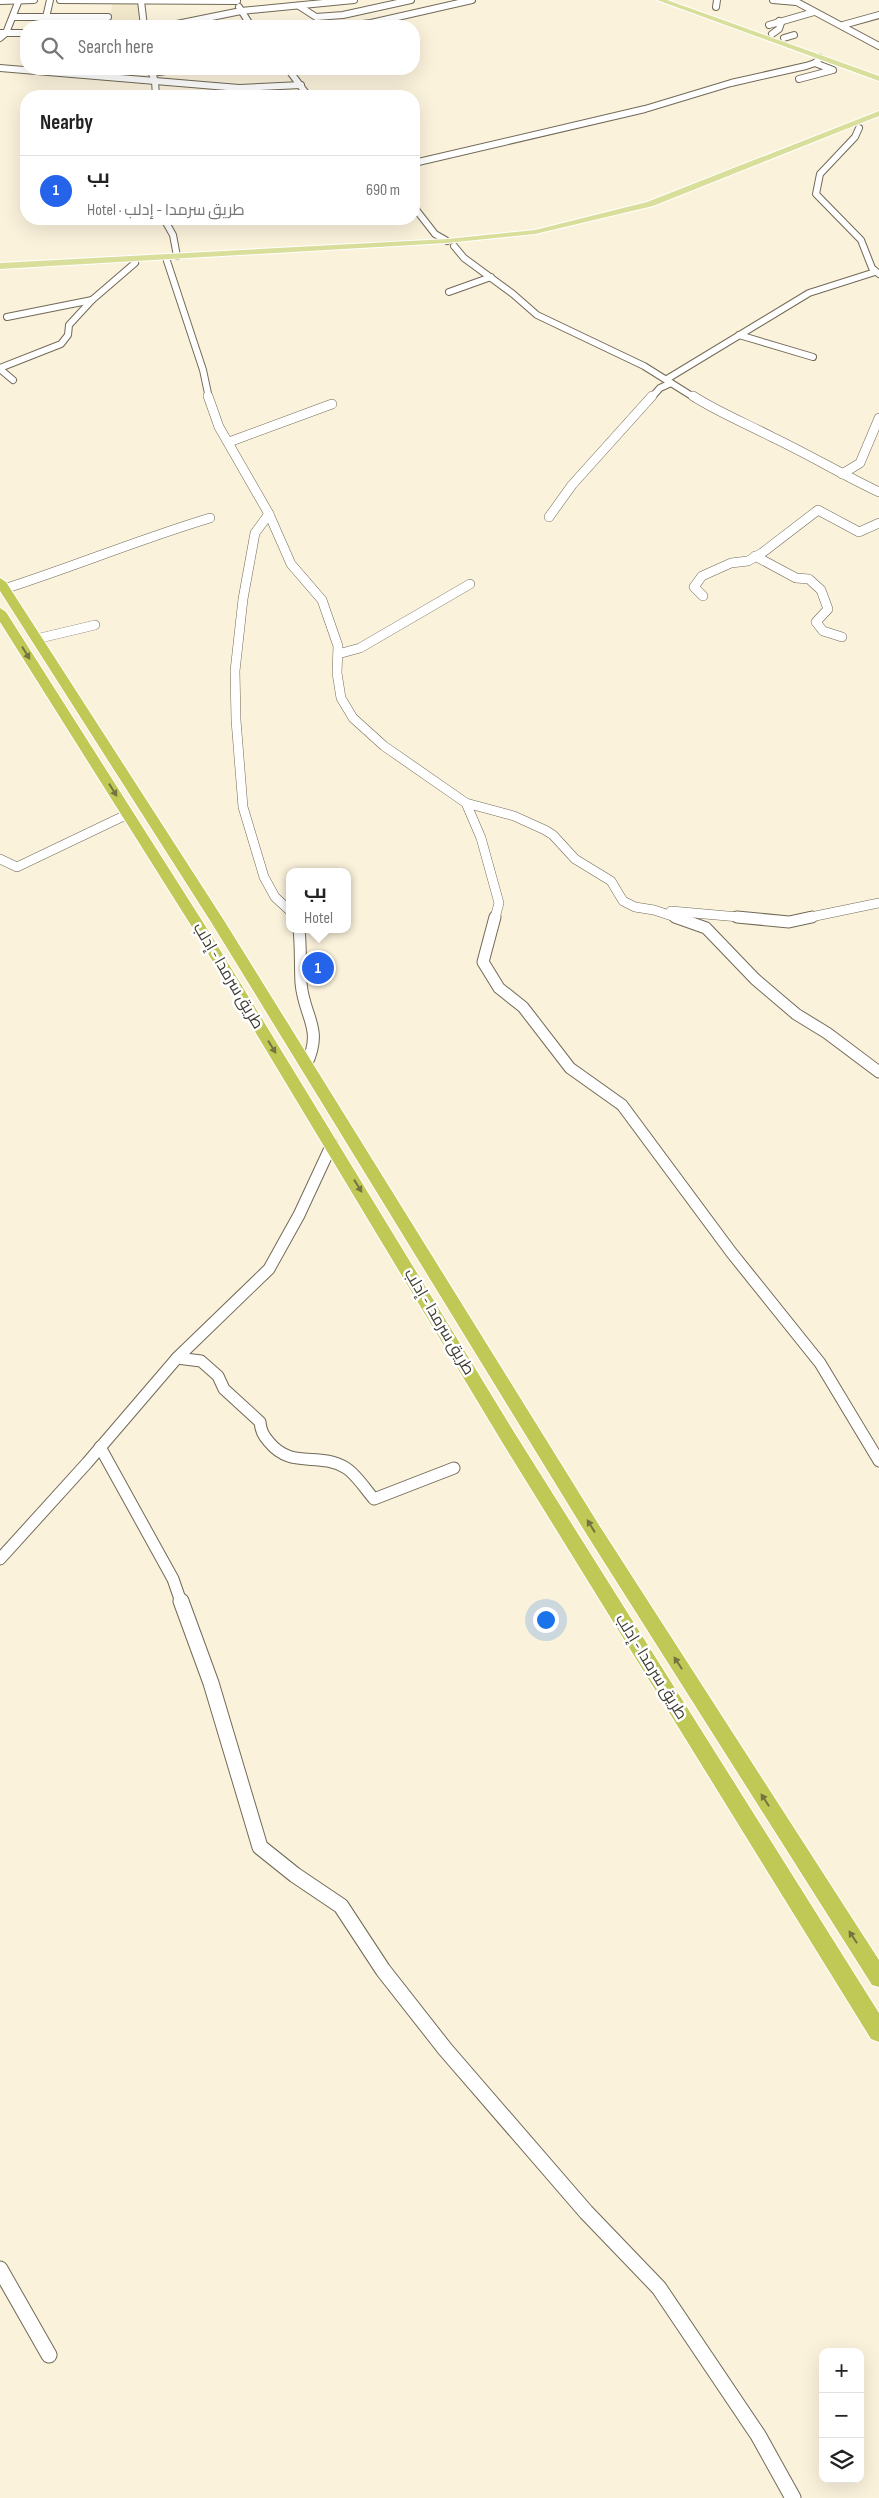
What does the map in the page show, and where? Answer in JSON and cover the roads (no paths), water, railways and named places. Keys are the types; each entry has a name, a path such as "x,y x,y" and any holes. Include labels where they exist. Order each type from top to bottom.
{"highway":[{"name":"طريق سرمدا - إدلب","path":"2,585 218,922 593,1530 879,1978"},
{"name":"طريق سرمدا - إدلب","path":"2,619 199,928 382,1226 508,1437 879,2032"},
{"path":"199,928 218,922"},
{"path":"382,1226 402,1220"}],"main road":[{"path":"660,0 818,60 879,79"},
{"path":"678,0 879,73"},
{"path":"0,270 177,256 450,244 566,226 650,204 879,113"},
{"path":"0,266 135,263 450,244 540,235 608,222 640,213 708,189 879,120"}],"street":[{"path":"0,38 13,17 19,0"},
{"path":"0,1 34,0"},
{"path":"45,20 50,0"},
{"path":"60,0 236,0 248,20"},
{"path":"13,17 108,17 106,0"},
{"path":"295,0 299,7 316,17 342,15 411,0"},
{"path":"197,20 241,11 299,7 354,0"},
{"path":"384,20 472,0"},
{"path":"716,7 717,0"},
{"path":"773,0 795,1 843,25 879,46"},
{"path":"74,20 79,1"},
{"path":"141,1 143,20"},
{"path":"769,25 814,12"},
{"path":"843,25 879,15"},
{"path":"772,34 779,29 781,23 779,21"},
{"path":"843,25 867,25 879,21"},
{"path":"3,33 20,33"},
{"path":"784,38 794,35"},
{"path":"420,162 645,109 731,83 818,60 833,70 799,79"},
{"path":"0,68 20,69"},
{"path":"93,75 247,89 302,85"},
{"path":"153,75 156,90"},
{"path":"293,75 305,90"},
{"path":"549,517 572,485 660,388 669,381 739,335 809,293 877,273 863,241 822,204 816,194 820,174 855,137 859,128"},
{"path":"420,215 435,234 536,314 644,366 718,412 879,492"},
{"path":"167,225 173,235 177,256"},
{"path":"167,261 178,289 198,354 208,398 219,427 269,514 291,564 322,600 338,646 337,674 341,698 353,718 384,746 466,804 481,838 499,903 483,962 499,988 523,1007 570,1068 622,1105 731,1252 820,1363 879,1461"},
{"path":"13,380 0,368 31,358 61,344 68,335 69,325 92,300 135,263"},
{"path":"449,292 491,277"},
{"path":"7,317 92,300"},
{"path":"739,335 813,357"},
{"path":"229,442 332,404"},
{"path":"842,474 860,463 879,418"},
{"path":"703,596 694,587 702,576 731,563 748,561 762,554 818,510 859,532 879,523"},
{"path":"269,514 256,533 243,599 235,670 236,720 242,807 264,877 275,897 286,907"},
{"path":"2,585 48,575 152,536 210,518"},
{"path":"755,556 796,578 809,579 811,583 821,590 828,610 816,622 818,627 825,634 842,637"},
{"path":"338,654 360,648 470,584"},
{"path":"36,639 95,625"},
{"path":"466,804 471,803 536,826 553,836 579,862 603,874 618,887 623,901 635,907 789,922 879,903"},
{"path":"0,859 17,867 128,814"},
{"path":"654,910 706,928 755,979 800,1018 827,1033 879,1072"},
{"path":"300,933 302,949 301,985 316,1038 313,1053 306,1065"},
{"path":"0,1559 176,1358 269,1269 299,1214 332,1144"},
{"path":"176,1358 201,1361 218,1376 224,1389 260,1422 262,1432 278,1453 298,1460 325,1459 347,1468 374,1499 454,1468"},
{"path":"100,1447 173,1579 211,1683 260,1847 295,1875 341,1906 383,1970 445,2049 586,2212 659,2288 758,2435 793,2498"},
{"path":"0,2269 49,2355"}],"place":[{"name":"بب","path":"318,968"}]}
